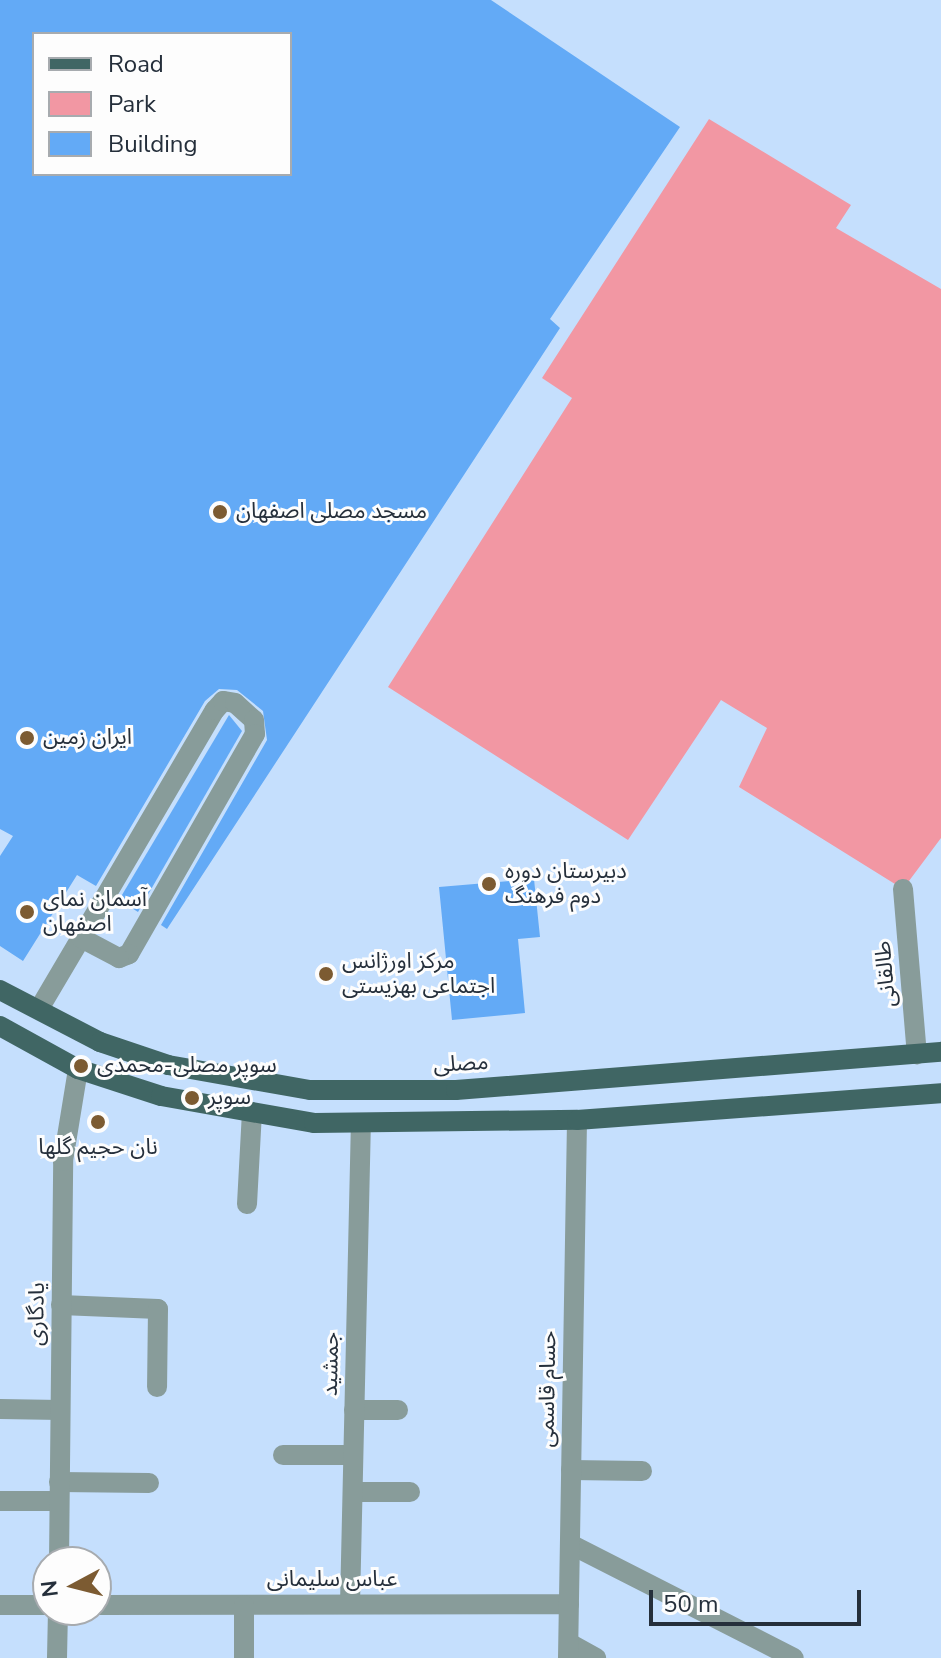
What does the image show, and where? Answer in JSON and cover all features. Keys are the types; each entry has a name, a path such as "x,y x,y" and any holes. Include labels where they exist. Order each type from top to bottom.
{"main road":[{"name":"مصلی","path":"0,990 100,1042 168,1065 310,1090 456,1090 941,1052"},
{"path":"0,1026 78,1069 161,1096 252,1113 361,1125 577,1120 941,1093"}],"street":[{"path":"39,1009 215,710 223,701 235,703 254,720 255,734 129,954 119,958 81,938"},
{"name":"طالقانی","path":"903,889 917,1054"},
{"name":"یادگاری","path":"59,1546 63,1161 78,1069"},
{"path":"247,1204 252,1113"},
{"name":"حسام قاسمی","path":"568,1651 577,1120"},
{"name":"جمشید","path":"350,1604 361,1125"},
{"path":"61,1305 158,1309 157,1387"},
{"path":"0,1409 60,1410"},
{"path":"354,1410 398,1410"},
{"path":"283,1455 353,1455"},
{"path":"571,1470 642,1471"},
{"path":"0,1501 149,1483"},
{"path":"353,1492 410,1492"},
{"path":"570,1544 794,1658"},
{"name":"عباس سلیمانی","path":"112,1605 569,1604"},
{"path":"0,1605 32,1605"},
{"path":"244,1605 244,1658"},
{"path":"57,1658 58,1626"},
{"path":"568,1651 596,1658"}],"green space":[{"path":"709,119 851,205 836,228 941,289 941,838 903,889 739,787 767,728 721,700 628,840 388,687 572,398 542,378"}],"building":[{"name":"مسجد مصلی اصفهان","path":"0,0 491,0 680,127 550,319 560,328 167,929 161,925 267,740 263,711 237,690 219,689 205,701 96,886 77,875 23,961 0,946 0,856 13,836 0,829"},
{"path":"229,715 242,731 138,912 119,900"},
{"path":"534,879 540,937 518,939 525,1013 452,1020 439,887"}],"place":[{"name":"مسجد مصلی اصفهان","path":"220,512"},
{"name":"ایران زمین","path":"27,738"},
{"name":"دبیرستان دوره دوم فرهنگ","path":"489,884"},
{"name":"آسمان نمای اصفهان","path":"27,912"},
{"name":"مرکز اورژانس اجتماعی بهزیستی","path":"326,974"},
{"name":"سوپر مصلی-محمدی","path":"81,1066"},
{"name":"سوپر","path":"192,1098"},
{"name":"نان حجیم گلها","path":"98,1122"}]}
